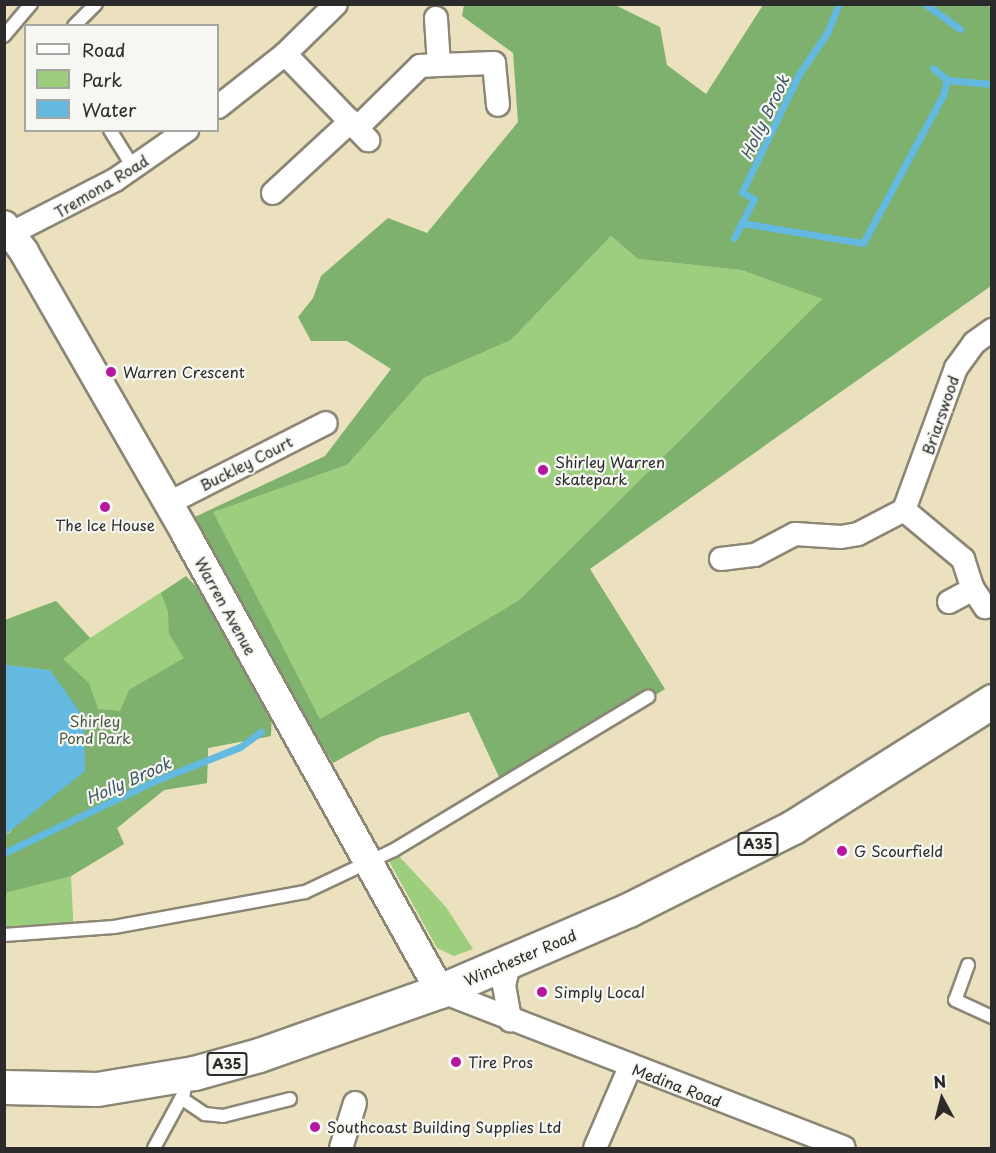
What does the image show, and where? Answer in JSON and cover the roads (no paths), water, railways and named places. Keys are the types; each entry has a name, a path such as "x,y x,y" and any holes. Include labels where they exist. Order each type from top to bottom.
{"main road":[{"name":"Winchester Road","path":"4,1087 97,1089 188,1086 259,1055 440,991 628,910 793,827 992,701"}],"street":[{"path":"219,106 285,54 336,4"},
{"path":"436,18 439,65"},
{"path":"285,54 359,130"},
{"path":"273,193 359,130 420,66 494,63 498,105"},
{"name":"Tremona Road","path":"7,232 49,217 134,167 184,132"},
{"name":"Warren Avenue","path":"7,232 167,504 440,991"},
{"name":"Briarswood","path":"904,510 956,368 974,343 992,330"},
{"name":"Buckley Court","path":"167,504 326,423"},
{"path":"721,559 755,555 795,534 833,537 858,534 904,510 963,559 979,598 949,602"},
{"path":"510,961 504,985 510,1020"},
{"name":"Medina Road","path":"440,991 844,1149"},
{"path":"595,1149 630,1067"},
{"path":"340,1149 356,1102"}],"lane":[{"path":"4,36 32,4"},
{"path":"76,24 96,4"},
{"path":"111,132 134,167"},
{"path":"4,935 114,927 270,901 304,892 366,861 394,850 648,697"},
{"path":"968,965 955,1000 992,1017"},
{"path":"188,1086 205,1114 223,1116 290,1099"},
{"path":"154,1149 188,1086"}],"water":[{"path":"4,665 50,670 84,718 85,771 5,835"}],"waterway":[{"name":"Holly Brook","path":"734,238 754,199 742,192 799,74 827,33 839,4"},
{"path":"925,4 960,29"},
{"path":"742,223 863,243 943,95 947,80 933,68"},
{"path":"947,80 991,84"},
{"name":"Holly Brook","path":"4,853 152,782 240,747 261,732"}],"place":[{"name":"Warren Crescent","path":"111,372"},
{"name":"Shirley Warren skatepark","path":"543,470"},
{"name":"The Ice House","path":"105,507"},
{"name":"G Scourfield","path":"842,851"},
{"name":"Simply Local","path":"542,992"},
{"name":"Tire Pros","path":"456,1062"},
{"name":"Southcoast Building Supplies Ltd","path":"315,1127"}],"park label":[{"name":"Shirley Pond Park","path":"95,728"}]}
